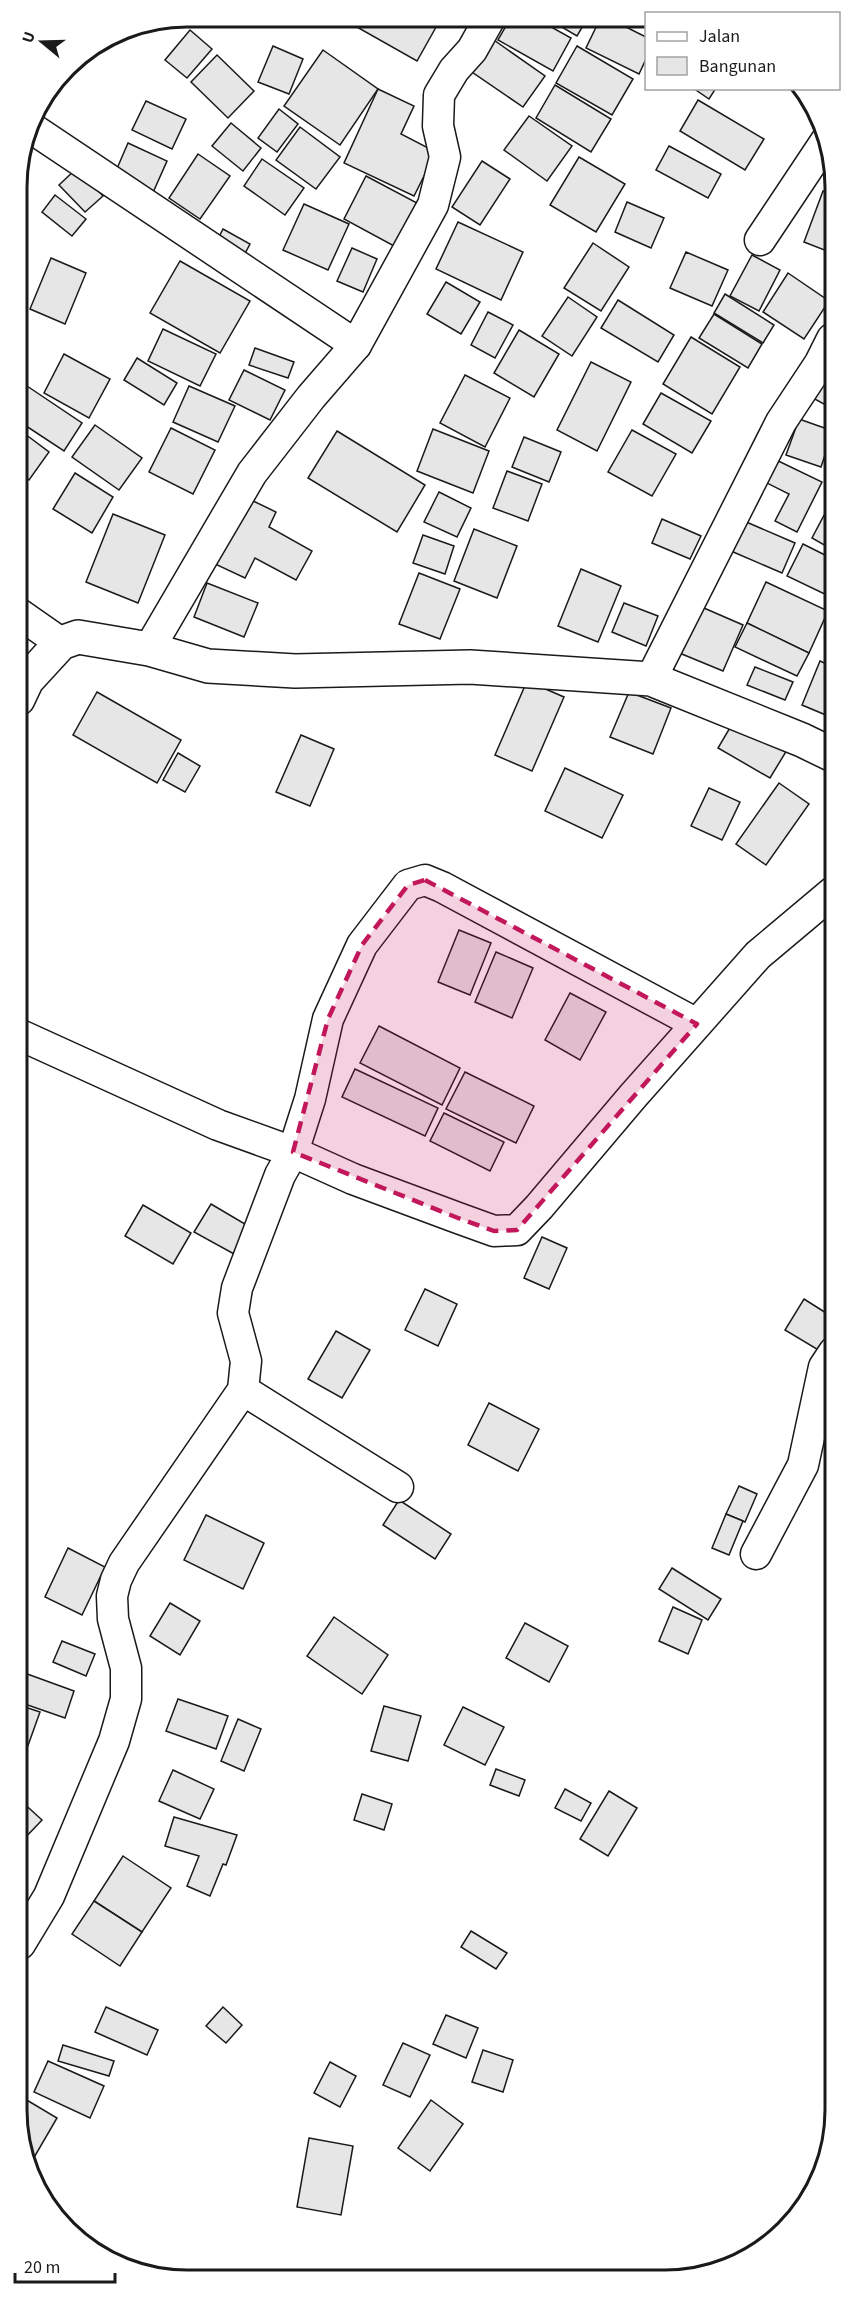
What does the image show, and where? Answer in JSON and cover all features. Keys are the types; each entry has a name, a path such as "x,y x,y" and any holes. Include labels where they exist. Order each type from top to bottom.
{"street":[{"path":"149,649 252,473 311,396 356,345 433,205 445,157 438,126 438,95 454,70 472,50 485,27"},
{"path":"37,132 356,345"},
{"path":"760,240 821,149"},
{"path":"651,679 781,422 825,353"},
{"path":"27,619 61,643"},
{"path":"27,680 61,643 78,636 149,649 208,666 295,671 471,667 651,679 825,751"},
{"path":"27,1932 49,1896 114,1741 126,1699 126,1668 112,1619 112,1596 116,1580 124,1563 243,1390 246,1360 233,1313 237,1288 280,1175 293,1152 310,1099 328,1018 362,945 408,885 425,880 697,1024"},
{"path":"27,1038 218,1125 293,1152 353,1179 494,1231 517,1230 539,1208 633,1096 758,955 825,899"},
{"path":"756,1554 803,1465 825,1366"},
{"path":"243,1390 398,1487"}],"highlighted area":[{"path":"425,880 697,1024 517,1230 494,1231 293,1152 328,1019 362,945 408,885"}],"building":[{"path":"357,27 436,27 417,61"},
{"path":"505,27 551,27 571,38 553,71 498,40"},
{"path":"562,27 582,27 577,36"},
{"path":"596,27 626,27 645,36 645,61 639,74 586,48"},
{"path":"190,30 212,49 187,78 165,60"},
{"path":"491,38 545,76 523,107 469,70"},
{"path":"273,46 303,59 289,94 258,82"},
{"path":"577,46 633,79 612,115 556,83"},
{"path":"323,50 378,89 340,145 284,106"},
{"path":"217,55 254,91 228,118 191,82"},
{"path":"555,85 611,119 591,152 536,118"},
{"path":"378,89 414,106 401,134 436,152 414,196 344,163"},
{"path":"696,90 715,90 709,99"},
{"path":"698,100 764,139 745,170 680,131"},
{"path":"146,101 186,119 172,149 132,130"},
{"path":"279,109 298,124 277,152 258,138"},
{"path":"529,116 572,146 547,181 504,150"},
{"path":"231,123 261,148 243,171 212,146"},
{"path":"300,127 340,157 316,189 276,160"},
{"path":"128,143 167,161 151,197 112,180"},
{"path":"669,146 721,174 708,198 656,170"},
{"path":"198,154 230,176 200,219 169,198"},
{"path":"579,157 625,184 596,232 550,205"},
{"path":"262,159 304,188 285,215 244,186"},
{"path":"482,161 510,179 480,225 452,207"},
{"path":"77,168 103,196 85,212 59,185"},
{"path":"366,176 417,203 394,246 344,219"},
{"path":"823,191 825,192 825,250 804,242"},
{"path":"55,195 86,219 72,236 42,212"},
{"path":"627,202 664,218 651,248 615,232"},
{"path":"304,204 349,224 328,270 283,250"},
{"path":"458,222 523,252 501,300 436,269"},
{"path":"223,229 250,244 242,259 215,245"},
{"path":"593,243 629,267 601,311 564,288"},
{"path":"352,248 377,259 363,292 337,281"},
{"path":"686,252 728,270 712,306 670,288"},
{"path":"752,255 780,270 759,311 730,296"},
{"path":"51,258 86,273 65,324 30,309"},
{"path":"180,261 250,301 220,353 150,313"},
{"path":"788,273 825,298 825,307 804,339 763,312"},
{"path":"446,282 480,302 461,334 427,314"},
{"path":"725,294 774,325 763,343 714,313"},
{"path":"568,297 597,317 572,356 542,336"},
{"path":"618,300 674,335 658,362 601,328"},
{"path":"488,312 513,325 495,358 471,345"},
{"path":"714,314 762,344 748,368 699,338"},
{"path":"163,329 216,354 200,386 148,361"},
{"path":"519,330 559,354 534,397 494,373"},
{"path":"691,337 740,367 712,414 663,384"},
{"path":"255,348 294,362 288,378 249,365"},
{"path":"64,354 110,379 89,418 44,393"},
{"path":"137,358 177,383 164,405 124,380"},
{"path":"591,362 631,382 597,451 557,430"},
{"path":"244,370 285,390 270,420 229,400"},
{"path":"825,372 825,405 811,397"},
{"path":"465,375 510,398 485,447 440,423"},
{"path":"27,386 82,423 64,451 27,427"},
{"path":"189,386 235,406 218,442 173,422"},
{"path":"661,393 711,421 692,453 643,424"},
{"path":"799,419 825,428 825,455 821,467 786,455"},
{"path":"95,425 142,458 119,490 72,457"},
{"path":"171,428 215,450 193,494 149,472"},
{"path":"433,429 489,451 473,493 417,471"},
{"path":"632,430 676,454 652,496 608,472"},
{"path":"337,431 425,485 397,532 308,478"},
{"path":"27,436 49,452 29,480 27,478"},
{"path":"524,437 561,452 549,482 512,467"},
{"path":"768,456 822,482 797,532 775,521 789,494 757,478"},
{"path":"507,471 542,484 528,521 493,508"},
{"path":"75,473 113,497 92,533 53,509"},
{"path":"439,492 471,508 457,537 424,522"},
{"path":"247,498 276,512 269,527 312,551 296,580 255,558 245,578 215,564"},
{"path":"825,513 825,545 812,538"},
{"path":"113,514 165,535 138,603 86,582"},
{"path":"662,519 701,536 690,559 652,543"},
{"path":"744,521 795,543 782,573 731,551"},
{"path":"474,529 517,546 497,598 454,581"},
{"path":"423,535 454,546 445,574 413,563"},
{"path":"803,544 825,555 825,594 787,576"},
{"path":"581,569 621,586 598,642 558,626"},
{"path":"419,573 460,589 440,639 399,624"},
{"path":"766,582 825,610 825,618 809,653 747,623"},
{"path":"207,583 258,603 244,637 194,617"},
{"path":"624,603 658,616 646,646 612,632"},
{"path":"697,605 743,625 723,671 677,652"},
{"path":"747,623 809,653 797,676 735,647"},
{"path":"820,661 825,663 825,715 802,705"},
{"path":"755,667 793,682 785,700 747,685"},
{"path":"527,681 564,697 532,771 495,755"},
{"path":"97,692 181,740 157,783 73,735"},
{"path":"629,692 671,708 653,754 610,737"},
{"path":"738,714 790,745 770,778 718,748"},
{"path":"301,735 334,749 310,806 276,792"},
{"path":"178,753 200,766 185,792 163,780"},
{"path":"565,768 623,795 602,838 545,811"},
{"path":"779,783 809,804 766,865 736,844"},
{"path":"709,788 740,802 722,840 691,826"},
{"path":"459,930 491,943 470,995 438,982"},
{"path":"496,952 533,968 512,1018 475,1002"},
{"path":"570,993 606,1012 580,1060 545,1040"},
{"path":"379,1026 460,1068 442,1105 360,1063"},
{"path":"355,1069 438,1108 425,1136 342,1097"},
{"path":"465,1072 534,1106 516,1143 446,1109"},
{"path":"444,1113 504,1142 490,1171 430,1141"},
{"path":"211,1204 250,1227 234,1254 194,1232"},
{"path":"143,1205 191,1233 173,1264 125,1236"},
{"path":"542,1237 567,1248 549,1289 524,1278"},
{"path":"425,1289 457,1304 438,1346 405,1330"},
{"path":"804,1299 825,1312 825,1343 820,1351 785,1330"},
{"path":"336,1331 370,1350 342,1398 308,1379"},
{"path":"489,1403 539,1429 518,1471 468,1445"},
{"path":"739,1486 757,1494 745,1522 726,1514"},
{"path":"399,1500 451,1534 435,1559 383,1525"},
{"path":"726,1514 743,1521 729,1555 712,1548"},
{"path":"206,1515 264,1543 243,1589 184,1560"},
{"path":"68,1548 105,1567 82,1615 45,1597"},
{"path":"672,1568 721,1599 708,1620 659,1589"},
{"path":"170,1603 200,1621 180,1655 150,1636"},
{"path":"673,1607 702,1620 688,1654 659,1641"},
{"path":"334,1617 388,1655 362,1694 307,1656"},
{"path":"525,1623 568,1646 549,1682 506,1658"},
{"path":"62,1641 95,1654 86,1676 53,1662"},
{"path":"27,1674 74,1691 65,1718 27,1705"},
{"path":"178,1699 228,1716 216,1749 166,1731"},
{"path":"384,1706 421,1716 408,1761 371,1751"},
{"path":"463,1707 504,1727 485,1765 444,1745"},
{"path":"27,1708 40,1712 27,1748"},
{"path":"238,1719 261,1729 244,1771 221,1761"},
{"path":"496,1769 525,1780 519,1796 490,1785"},
{"path":"173,1770 214,1789 200,1819 159,1801"},
{"path":"565,1789 591,1803 581,1821 555,1808"},
{"path":"609,1791 637,1808 608,1856 580,1839"},
{"path":"362,1794 392,1804 384,1830 354,1820"},
{"path":"27,1806 42,1820 27,1836"},
{"path":"174,1817 237,1835 226,1865 223,1864 210,1896 187,1886 199,1856 165,1846"},
{"path":"123,1856 171,1888 142,1932 94,1901"},
{"path":"94,1901 142,1932 120,1966 72,1934"},
{"path":"471,1931 507,1953 496,1969 461,1947"},
{"path":"106,2007 158,2030 147,2055 95,2032"},
{"path":"223,2007 242,2025 226,2043 206,2026"},
{"path":"446,2015 478,2028 466,2058 433,2044"},
{"path":"403,2043 430,2055 410,2097 383,2085"},
{"path":"63,2045 114,2061 109,2076 58,2061"},
{"path":"483,2050 513,2060 503,2092 472,2082"},
{"path":"48,2061 104,2086 90,2118 34,2092"},
{"path":"330,2062 356,2076 340,2107 314,2093"},
{"path":"27,2100 57,2118 34,2158 28,2131"},
{"path":"431,2100 463,2124 430,2171 398,2148"},
{"path":"309,2138 353,2146 341,2215 297,2207"}]}
